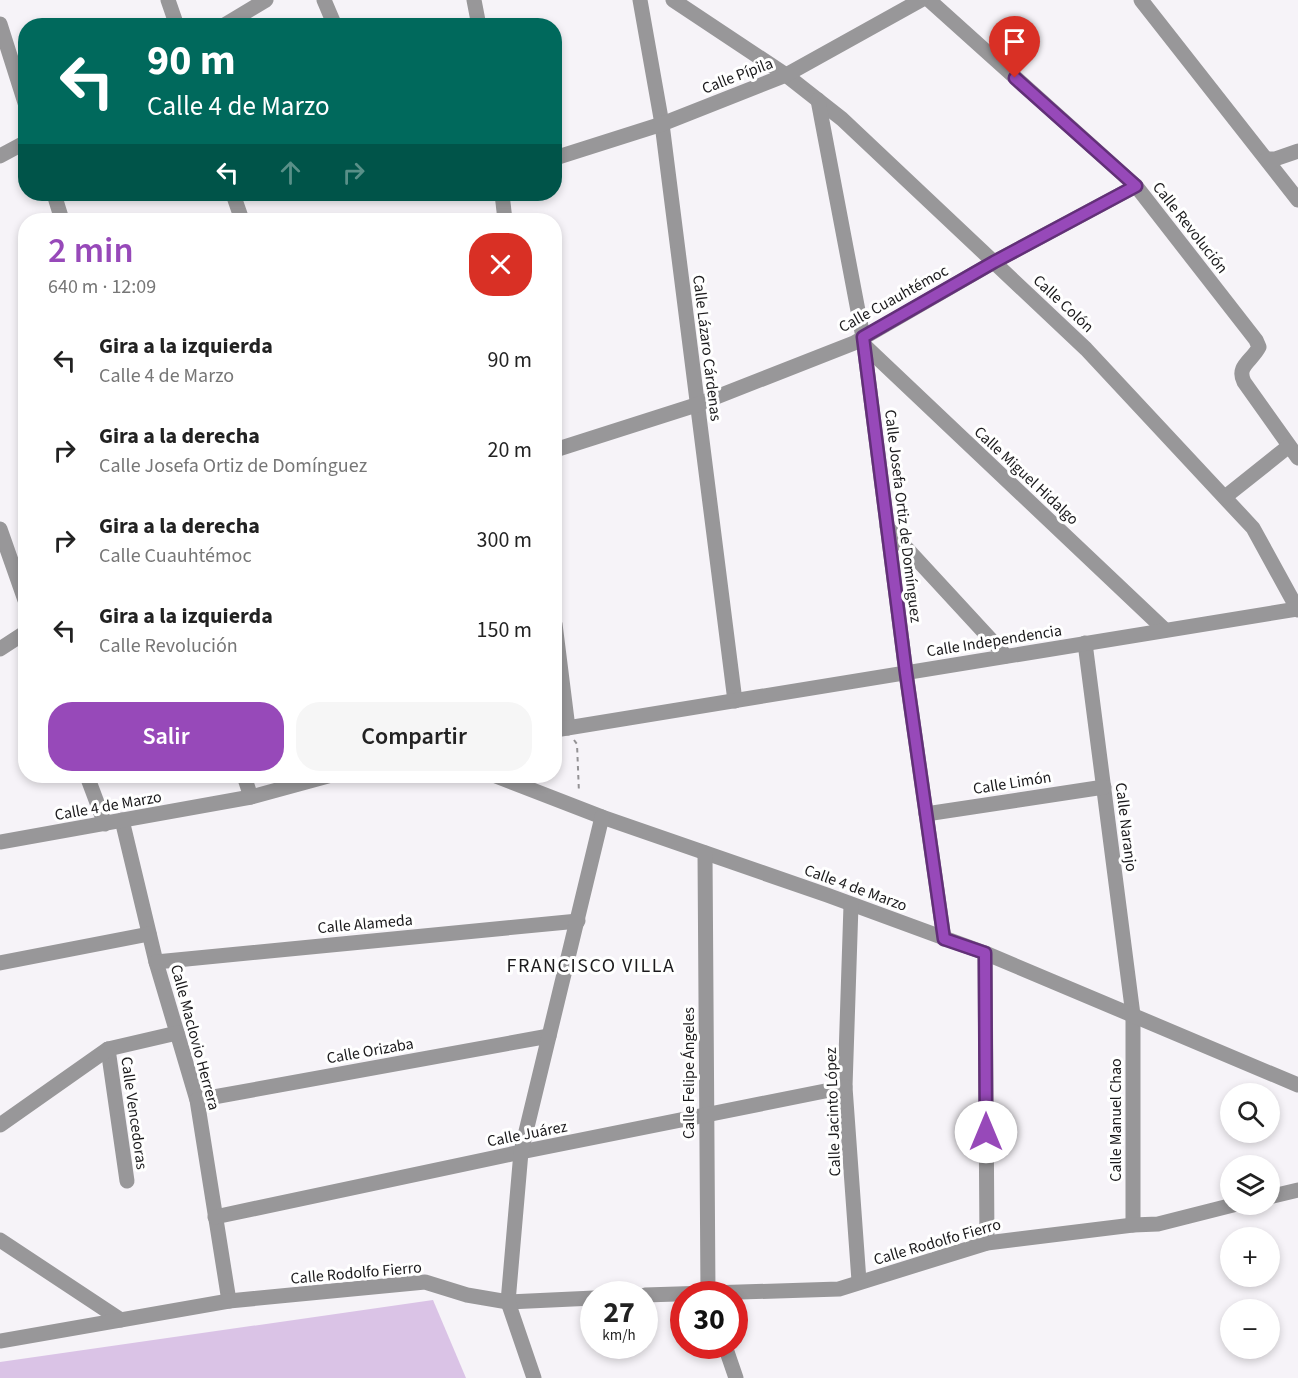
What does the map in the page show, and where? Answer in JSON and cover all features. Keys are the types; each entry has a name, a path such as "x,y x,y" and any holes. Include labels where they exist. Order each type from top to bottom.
{"street":[{"path":"168,0 174,18"},
{"path":"236,18 266,0"},
{"path":"324,0 332,18"},
{"path":"474,0 477,18"},
{"name":"Calle Lázaro Cárdenas","path":"640,0 662,124 735,701"},
{"name":"Calle Colón","path":"673,0 786,75 842,119 1086,348 1253,528 1298,610"},
{"name":"Calle Pípila","path":"562,156 662,124 786,75 921,0"},
{"name":"Calle Revolución","path":"929,0 1136,186 1256,340 1259,347 1242,367 1240,375 1294,452"},
{"path":"1142,0 1298,200"},
{"path":"0,24 18,81"},
{"name":"Calle Josefa Ortiz de Domínguez","path":"818,100 864,342 906,673 944,939"},
{"path":"0,156 18,146"},
{"path":"1267,159 1275,159 1298,151"},
{"name":"Calle Cuauhtémoc","path":"562,448 696,405 854,343 864,342 994,262 1136,186"},
{"name":"Calle Miguel Hidalgo","path":"864,342 1166,630"},
{"path":"1225,496 1294,452"},
{"path":"887,527 1006,656"},
{"path":"0,529 18,580"},
{"name":"Calle Independencia","path":"562,729 1298,610"},
{"path":"0,649 18,637"},
{"name":"Calle Naranjo","path":"1085,643 1133,1015"},
{"path":"90,783 105,824"},
{"path":"246,783 251,797"},
{"name":"Calle 4 de Marzo","path":"0,842 251,797 302,783"},
{"name":"Calle 4 de Marzo","path":"514,783 602,817 985,953 1298,1085"},
{"name":"Calle Limón","path":"926,814 1104,787"},
{"path":"534,1378 508,1302 521,1152 602,817"},
{"name":"Calle Maclovio Herrera","path":"122,820 156,962 197,1100 229,1301"},
{"name":"Calle Felipe Ángeles","path":"705,853 707,1281"},
{"name":"Calle Jacinto López","path":"851,905 845,1087 859,1281"},
{"name":"Calle Alameda","path":"156,962 578,921"},
{"path":"0,963 149,933"},
{"path":"985,953 987,1243"},
{"name":"Calle Manuel Chao","path":"1133,1015 1133,1224"},
{"path":"0,1125 108,1050 177,1033"},
{"name":"Calle Orizaba","path":"197,1100 549,1036"},
{"name":"Calle Vencedoras","path":"108,1050 127,1181"},
{"name":"Calle Juárez","path":"215,1217 521,1152 845,1087"},
{"path":"1280,1194 1298,1190"},
{"name":"Calle Rodolfo Fierro","path":"748,1292 839,1289 987,1243 1133,1224 1158,1224 1220,1208"},
{"path":"0,1240 121,1320"},
{"name":"Calle Rodolfo Fierro","path":"0,1341 229,1301 425,1282 467,1295 508,1302 580,1299"},
{"path":"729,1359 736,1378"}],"path":[{"path":"562,730 577,744 580,808"}],"shaded area":[{"path":"433,1300 466,1378 0,1378 0,1362"}],"district":[{"name":"FRANCISCO VILLA","path":"591,965"}],"route":[{"path":"986,1132 985,953 944,939 906,673 863,337 994,262 1136,186 1015,78"}]}
